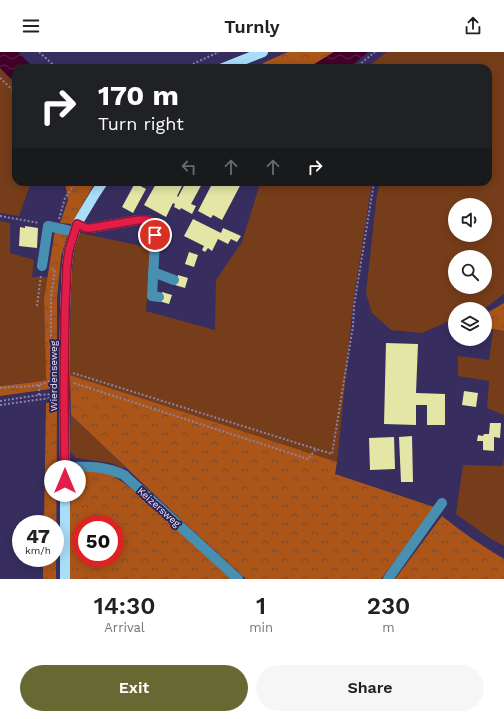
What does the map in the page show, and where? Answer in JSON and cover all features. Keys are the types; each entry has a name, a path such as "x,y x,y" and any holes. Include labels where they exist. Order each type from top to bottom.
{"main road":[{"path":"233,64 263,52"},
{"name":"Wierdenseweg","path":"65,579 64,375 67,265 69,250 76,228 94,194 100,186"}],"street":[{"path":"42,266 52,227 91,228 138,220 147,220 156,223 152,296 159,297"},
{"path":"154,272 174,280"},
{"name":"Keizersweg","path":"65,467 99,467 114,470 124,475 238,579"},
{"path":"388,579 442,503"}],"path":[{"path":"39,52 52,64"},
{"path":"193,64 219,52"},
{"path":"360,64 375,52"},
{"path":"0,78 12,89"},
{"path":"0,216 37,222 52,227 65,198 73,186"},
{"path":"0,388 39,385 64,375 332,454 353,326 373,186"},
{"path":"37,306 42,266 55,270 51,296 51,380"},
{"path":"64,375 308,459 316,449"},
{"path":"39,385 39,395"},
{"path":"0,401 39,395 64,394"},
{"path":"0,406 50,398 64,394"}],"shaded area":[{"path":"387,52 504,52 504,294 492,303 448,302 448,321 422,333 391,330 372,313 366,293 379,186 492,186 492,64 371,64"},
{"path":"0,68 12,80 12,186 30,186 19,216 0,213"},
{"path":"371,186 353,304 337,462 70,375 70,312 72,276 74,254 80,233 151,248 146,311 215,330 216,280 242,242 259,187"},
{"path":"0,221 10,223 10,253 34,260 32,277 48,277 44,299 46,380 0,386"},
{"path":"493,330 504,331 504,415 487,408 489,381 458,376 458,356 489,360"},
{"path":"71,415 126,468 122,468 111,463 76,458 71,453 70,449"},
{"path":"504,457 504,546 491,539 456,514 463,465 503,466"}],"green space":[{"path":"288,52 334,52 314,64 263,63"},
{"path":"66,186 93,186 72,224 60,223 68,200"},
{"path":"55,230 68,233 61,257 57,298 57,388 0,396 0,386 46,380 44,299"},
{"path":"504,303 504,331 492,329 492,310"},
{"path":"70,375 337,462 335,474 434,507 381,579 246,579 179,518 71,415"},
{"path":"52,402 57,407 56,515 44,515 46,403"},
{"path":"83,472 101,472 112,475 150,504 231,579 69,579 71,479 77,473"},
{"path":"442,516 472,539 504,559 504,579 395,579"},
{"path":"43,567 56,567 56,579 43,579"}],"water":[{"path":"0,52 18,52 30,64 12,64 12,80 0,68"},
{"path":"334,52 368,52 354,64 314,64"}],"building":[{"path":"133,186 140,186 146,189 133,213 122,207"},
{"path":"155,186 182,186 177,196 178,197 184,186 201,186 191,204 196,206 192,214 181,208 180,210 174,207 175,204 173,203 166,217 144,205"},
{"path":"211,186 240,186 222,220 213,215 211,218 198,211"},
{"path":"193,219 221,233 223,228 241,236 237,242 231,239 228,244 218,239 212,251 208,248 205,252 202,250 204,246 184,236"},
{"path":"25,226 38,228 37,248 19,246 20,227 25,228"},
{"path":"189,252 198,255 194,267 185,264"},
{"path":"178,275 188,278 185,288 175,285"},
{"path":"162,292 172,295 169,304 159,301"},
{"path":"386,343 418,344 416,393 445,394 445,425 427,425 427,405 416,405 416,425 384,424"},
{"path":"464,391 478,393 476,407 462,405"},
{"path":"490,423 501,423 500,438 494,437 494,451 483,450 483,441 477,441 478,435 483,436 484,434 489,434"},
{"path":"412,436 413,482 401,482 399,437"},
{"path":"394,437 395,469 370,470 369,438"}],"route":[{"path":"65,481 64,394 67,265 69,250 77,224 86,228 91,228 138,220 147,220 156,223 155,235"}]}
